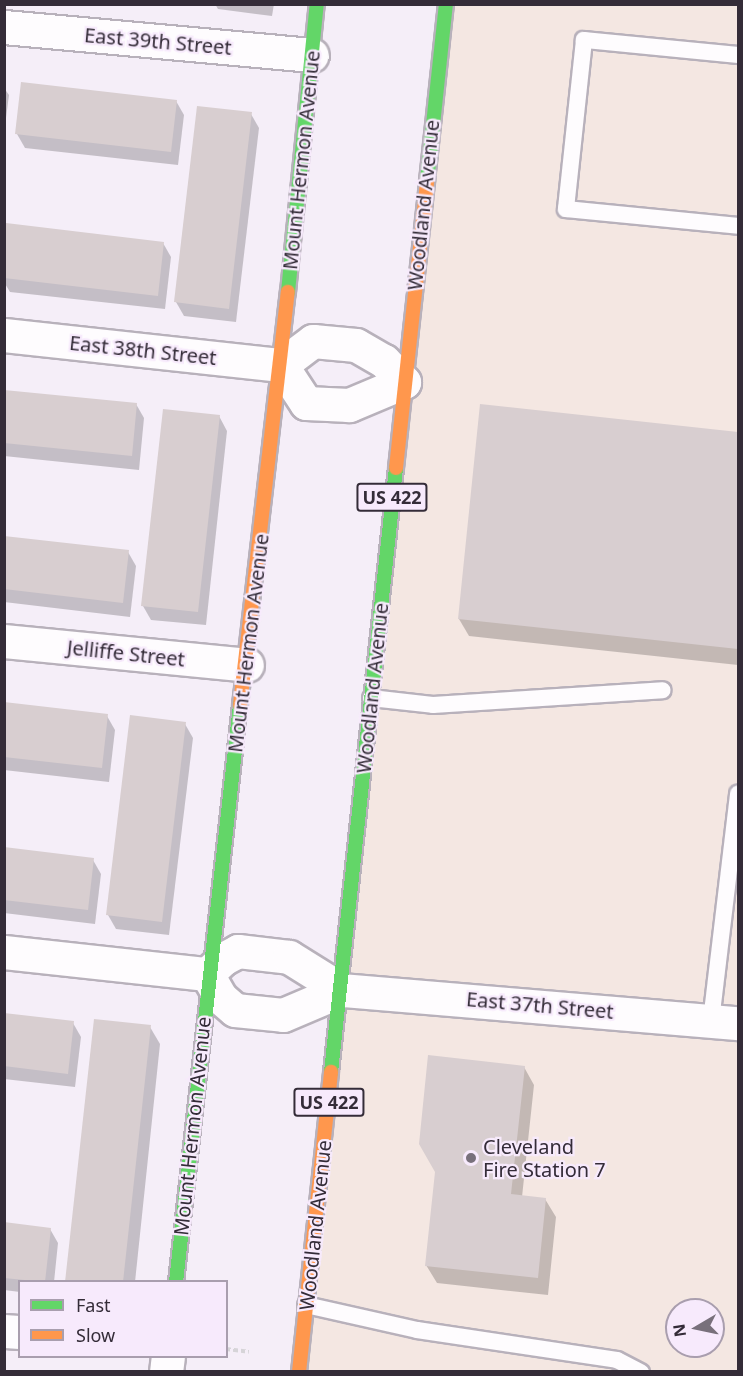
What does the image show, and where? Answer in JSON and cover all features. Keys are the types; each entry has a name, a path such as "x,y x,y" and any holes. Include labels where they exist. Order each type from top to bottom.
{"main road":[{"name":"Mount Hermon Avenue","path":"176,1280 207,974 247,665 281,365 317,4"},
{"name":"Woodland Avenue","path":"298,1371 342,990 404,382 446,4"}],"street":[{"name":"East 39th Street","path":"4,27 312,55"},
{"name":"East 38th Street","path":"4,335 281,365"},
{"path":"313,341 356,345 384,361 404,382 349,405 306,403 281,365 313,341"},
{"name":"Jelliffe Street","path":"4,641 247,665"},
{"name":"East 37th Street","path":"342,990 283,1015 236,1010 220,998 207,974 223,958 238,951 289,957 342,990 725,1022"},
{"path":"4,952 207,974"}],"lane":[{"path":"738,55 584,40 566,209 738,226"},
{"path":"371,698 433,705 663,690"},
{"path":"725,1022 738,794"},
{"path":"306,1305 417,1330 617,1360 640,1371"}],"path":[{"path":"228,1349 249,1352"}],"shaded area":[{"path":"446,5 738,5 738,1371 299,1372"}],"building":[{"path":"21,82 177,100 171,152 15,134"},
{"path":"197,106 252,112 229,309 174,302"},
{"path":"6,223 164,242 158,296 4,278"},
{"path":"4,390 137,403 132,456 4,443"},
{"path":"480,404 738,432 738,649 458,619"},
{"path":"163,409 220,415 198,612 141,606"},
{"path":"4,536 129,550 123,603 4,589"},
{"path":"4,702 108,714 102,768 4,757"},
{"path":"130,715 186,722 162,922 106,915"},
{"path":"4,847 94,858 88,910 4,900"},
{"path":"4,1013 74,1021 68,1074 4,1066"},
{"path":"94,1019 151,1025 123,1280 65,1280"},
{"name":"Cleveland Fire Station 7","path":"428,1055 525,1066 511,1194 546,1198 538,1278 425,1266 435,1172 419,1144"},
{"path":"4,1222 51,1228 45,1280 4,1278"}],"traffic: fast":[{"path":"288,292 317,4"},
{"path":"427,181 446,4"},
{"path":"331,1072 396,468"},
{"path":"176,1280 240,705"}],"traffic: slow":[{"path":"396,468 427,181"},
{"path":"240,705 288,292"},
{"path":"299,1372 331,1072"}],"place":[{"name":"Cleveland Fire Station 7","path":"471,1158"}]}
